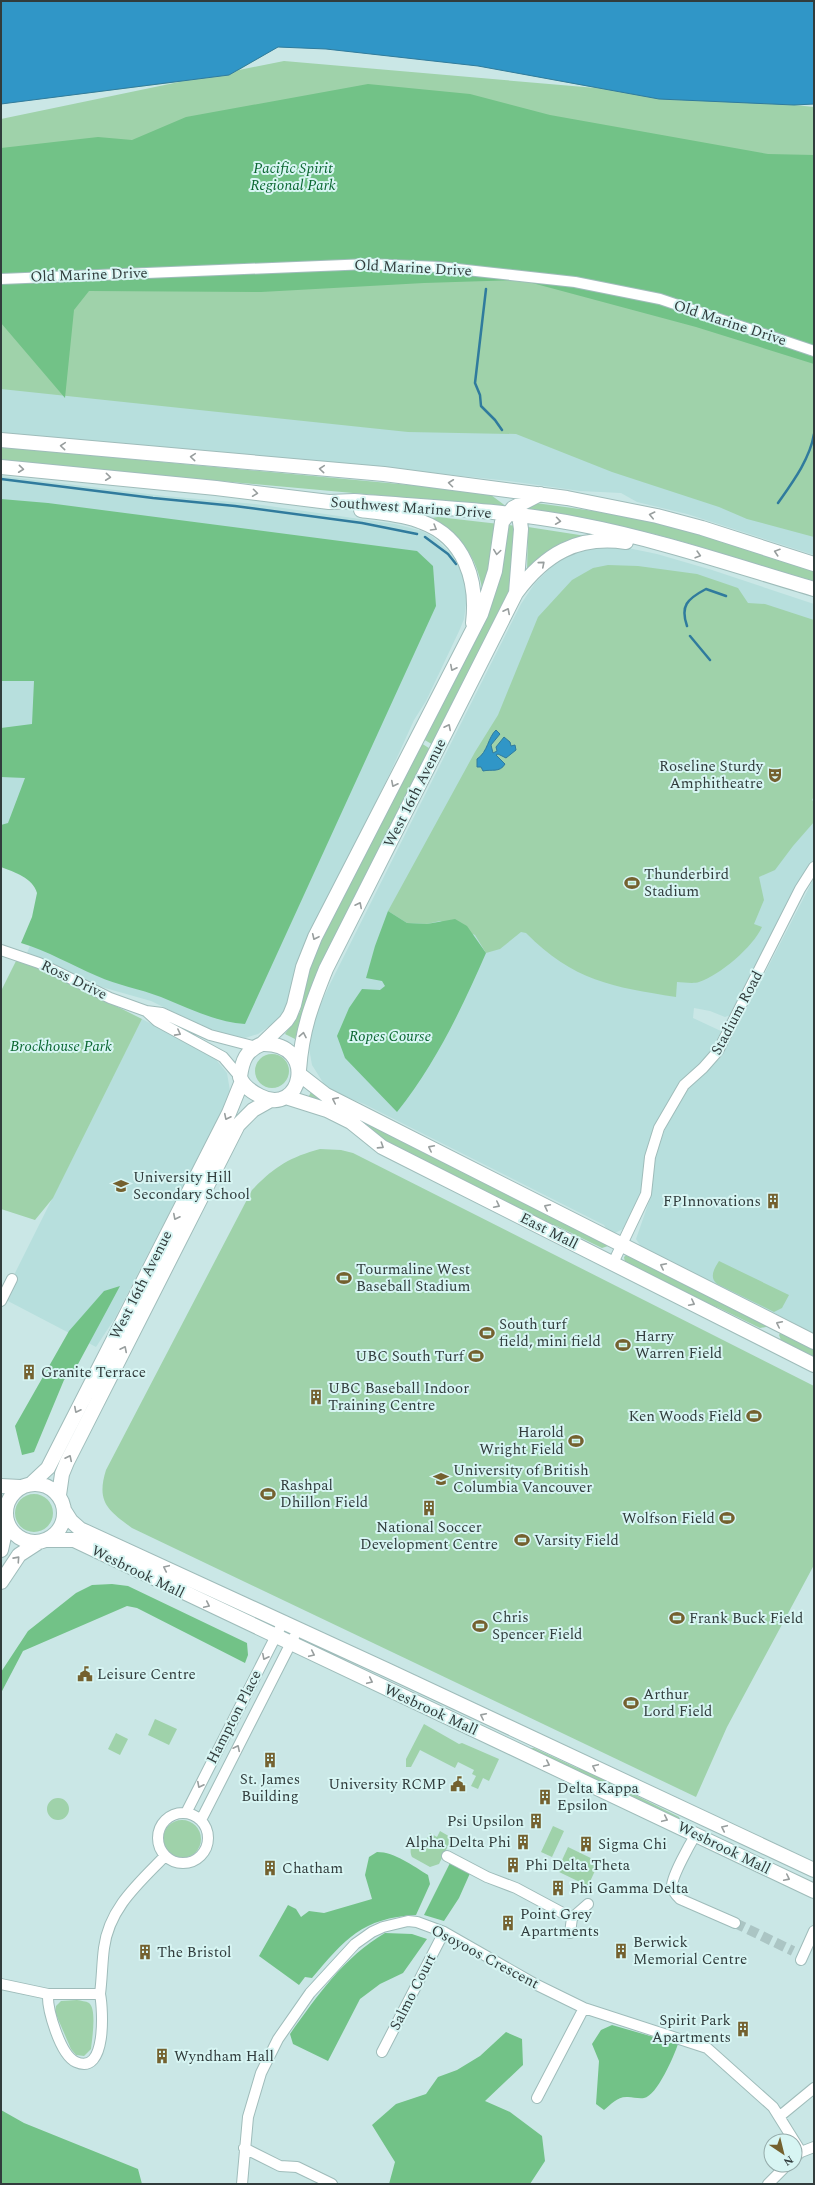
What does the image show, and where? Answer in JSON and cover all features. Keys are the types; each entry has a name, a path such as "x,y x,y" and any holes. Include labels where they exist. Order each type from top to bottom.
{"main road":[{"name":"Southwest Marine Drive","path":"1,440 384,474 542,494 600,503 657,516 710,530 814,564"},
{"name":"Southwest Marine Drive","path":"1,467 216,488 329,502 354,501 513,512 632,535 814,589"},
{"path":"490,488 503,496 513,512 542,494"},
{"path":"329,502 355,509 411,518 426,523 447,538 462,554 473,582 474,609 471,633"},
{"name":"West 16th Avenue","path":"259,1045 286,1021 290,1015 294,1006 303,967 315,937 471,633 488,596 495,571 502,522 513,512 521,529 516,593 326,969 307,1016 301,1042 299,1072"},
{"path":"516,593 544,562 570,547 606,540 660,544"},
{"path":"273,1044 292,1054 299,1072 297,1086 286,1097 269,1101 253,1093 241,1079 244,1058 249,1050 259,1045 273,1044"},
{"name":"East Mall","path":"299,1072 326,1095 814,1342"},
{"name":"West 16th Avenue","path":"26,1485 48,1468 219,1132 241,1079"},
{"name":"East Mall","path":"286,1097 328,1110 351,1122 382,1147 814,1365"},
{"name":"West 16th Avenue","path":"59,1495 62,1474 67,1462 238,1125 253,1110 269,1101"},
{"path":"1,1550 4,1516 8,1501 26,1485"},
{"path":"1,1486 48,1486 59,1495 64,1510 60,1528 19,1555 1,1582"},
{"name":"Wesbrook Mall","path":"64,1510 71,1521 80,1529 814,1870"},
{"path":"4,1516 12,1531 21,1539 42,1541"},
{"name":"Wesbrook Mall","path":"42,1541 74,1540 275,1637 696,1834 814,1891"}],"street":[{"name":"Old Marine Drive","path":"1,278 369,264 439,266 575,282 660,299 814,351"},
{"name":"Stadium Road","path":"613,1263 646,1194 650,1157 659,1128 684,1085 703,1068 718,1051 800,889 814,867"},
{"name":"Ross Drive","path":"1,950 39,963 110,998 146,1011 162,1013 210,1035 259,1045"},
{"name":"Ross Drive","path":"146,1011 157,1021 223,1057 241,1079"},
{"path":"1,1301 12,1279"},
{"name":"Hampton Place","path":"186,1813 283,1622"},
{"name":"Hampton Place","path":"201,1820 298,1629"},
{"path":"186,1813 201,1820 208,1834 208,1841 200,1857 194,1861 178,1863 165,1856 159,1843 160,1829 170,1817 186,1813"},
{"path":"696,1834 674,1878 672,1886 674,1891 680,1899 735,1923"},
{"path":"48,1994 48,2011 67,2054 75,2062 82,2063 93,2059 100,2047 102,2004 100,1994 104,1947 111,1921 124,1898 165,1856"},
{"path":"447,1856 487,1876 516,1888 572,1918"},
{"path":"570,1933 572,1918 588,1904"},
{"name":"Osoyoos Crescent","path":"242,2184 244,2148 248,2117 255,2088 278,2039 310,1993 354,1944 372,1932 383,1927 413,1921 444,1932 535,1984 584,2008 707,2048 773,2107 780,2116 788,2133"},
{"name":"Salmo Court","path":"382,2052 444,1932"},
{"path":"801,1960 814,1932"},
{"path":"1,1984 48,1994 100,1994"},
{"path":"537,2098 584,2008"},
{"path":"780,2116 814,2088"},
{"path":"803,2152 814,2147"},
{"path":"244,2148 280,2166 297,2167 332,2184"},
{"path":"768,2184 778,2173"}],"shaded area":[{"path":"1,295 814,364 814,555 687,514 637,502 621,493 580,491 509,481 310,460 284,460 1,433"},
{"path":"1,476 165,496 255,504 395,524 422,531 433,537 457,559 466,584 467,596 464,619 460,629 426,701 414,720 390,773 311,933 290,1004 278,1020 258,1034 245,1038 213,1031 151,1001 98,986 27,953 58,877 1,855"},
{"path":"597,546 628,548 657,554 712,570 814,604 814,859 796,887 731,1015 725,1017 710,1011 694,1008 693,1018 723,1032 711,1055 676,1090 636,1206 623,1229 615,1233 607,1230 604,1225 364,1104 332,1091 324,1084 312,1065 309,1048 314,1018 330,984 521,604 535,583 554,564 567,556"},
{"path":"814,878 814,1333 642,1248 636,1239 651,1196 653,1162 668,1121 686,1090 722,1056"},
{"name":"University Hill Secondary School","path":"142,1019 213,1056 227,1073 230,1091 214,1131 202,1149 115,1318 96,1347 6,1300 12,1279"}],"green space":[{"path":"814,1 814,104 795,105 814,107 814,537 747,519 719,507 612,472 516,434 408,432 1,389 1,119 179,82 1,104 175,34","holes":["278,47 326,49 478,66 596,88 284,61 239,70"]},
{"name":"Pacific Spirit Regional Park","path":"368,84 470,94 550,115 768,154 814,155 814,364 696,327 521,280 424,283 261,292 89,291 74,310 65,398 1,323 1,148 98,137 132,140 186,117"},
{"path":"1,447 474,491 491,495 507,507 1,461"},
{"path":"1,499 48,503 417,551 433,566 436,606 245,1024 234,1023 212,1017 161,997 105,979 50,954 21,943 32,917 37,893 32,883 17,873 1,867 1,825 8,823 25,778 1,777 1,728 32,724 34,681 1,681"},
{"path":"536,503 645,518 814,569 814,584 674,539 606,524 526,510 525,506"},
{"path":"438,517 499,524 492,571 482,589 480,577 466,548 450,531 431,518"},
{"path":"509,525 516,526 509,589 504,606 435,746 423,739"},
{"path":"528,527 586,536 527,573"},
{"path":"608,565 638,566 697,574 738,588 748,603 765,604 814,620 814,796 812,800 814,802 814,822 775,870 759,877 764,900 754,924 762,927 758,935 744,951 726,967 716,973 697,983 677,982 676,997 613,985 578,972 560,962 526,933 521,932 500,949 486,953 475,935 440,921 427,924 407,923 388,911 475,752 498,715 538,617 572,580 593,568"},
{"path":"421,743 432,750 305,1006 295,1039 285,1034 300,1012 309,971 318,947"},
{"name":"Ropes Course","path":"388,911 407,923 427,924 455,919 467,926 486,953 436,1056 411,1094 397,1112 345,1058 337,1036 349,1008 362,989 380,990 385,986 382,981 366,978 375,946"},
{"name":"Brockhouse Park","path":"17,959 44,970 142,1019 53,1198 35,1220 1,1209 1,991"},
{"path":"269,1054 275,1054 279,1055 286,1061 289,1071 288,1078 282,1085 275,1088 269,1088 265,1087 258,1081 255,1074 255,1068 256,1064 262,1057"},
{"path":"311,1092 608,1246 602,1248 557,1226 539,1222 414,1158 308,1098"},
{"name":"University of British Columbia Vancouver","path":"320,1149 341,1150 353,1153 814,1386 814,1565 727,1727 696,1797 132,1528 116,1516 106,1504 102,1490 106,1470 252,1190 275,1169 291,1159"},
{"path":"627,1254 771,1326 760,1328 719,1308 686,1296 625,1263 624,1257"},
{"path":"719,1261 789,1295 782,1308 774,1312 717,1284 713,1279 713,1276 714,1270"},
{"path":"120,1286 77,1366 64,1380 34,1452 22,1455 15,1426 69,1331 104,1291"},
{"path":"781,1332 814,1348 814,1356 805,1354 782,1343 779,1335"},
{"path":"30,1494 38,1494 45,1497 50,1502 53,1513 50,1524 45,1529 38,1532 30,1532 23,1529 18,1524 15,1517 15,1509 18,1502 23,1497"},
{"path":"112,1584 128,1586 247,1643 248,1655 245,1663 137,1608 127,1606 23,1651 1,1693 1,1672 28,1631 76,1593 92,1585"},
{"path":"155,1719 177,1729 169,1745 148,1735"},
{"path":"424,1724 459,1744 462,1743 499,1759 489,1781 483,1778 478,1789 471,1786 476,1776 472,1774 474,1770 458,1762 455,1768 420,1750 411,1767 406,1767 406,1759"},
{"path":"116,1733 128,1739 120,1755 108,1749"},
{"path":"526,1748 534,1748 577,1768 600,1774 622,1784 635,1795 679,1817 680,1821"},
{"path":"58,1798 66,1801 69,1809 66,1817 58,1820 50,1817 47,1809 50,1801"},
{"path":"182,1820 192,1823 198,1829 201,1839 198,1849 192,1855 182,1858 172,1855 166,1849 163,1839 166,1829 172,1823"},
{"path":"553,1826 564,1831 552,1857 541,1852"},
{"path":"440,1831 452,1838 439,1864 430,1867 412,1857 411,1849 413,1845 420,1840 425,1842 430,1833 437,1837"},
{"path":"568,1847 599,1862 588,1886 557,1871"},
{"path":"377,1852 390,1854 397,1857 428,1875 430,1884 416,1915 397,1917 382,1921 368,1926 356,1933 335,1952 312,1978 305,1977 299,1985 259,1956 288,1905 296,1909 301,1917 309,1911 324,1913 372,1899 365,1875 369,1857"},
{"path":"451,1861 471,1871 459,1898 444,1921 424,1915"},
{"path":"385,1933 412,1934 427,1939 403,1973 380,1984 360,1999 328,2061 293,2044 290,2034 332,1978 344,1965 370,1943"},
{"path":"77,2000 89,2003 93,2011 91,2049 84,2056 76,2055 71,2049 55,2012 56,2006 61,2001"},
{"path":"612,2025 678,2044 664,2075 649,2096 644,2098 624,2097 615,2101 604,2110 596,2104 599,2061 592,2044 601,2030"},
{"path":"506,2032 522,2039 523,2065 485,2101 510,2112 542,2136 545,2161 530,2184 389,2184 395,2162 372,2125 396,2104 426,2094 438,2077 457,2070 480,2056"},
{"path":"1,2110 24,2123 138,2169 142,2184 1,2184"}],"water":[{"path":"1,1 814,1 814,104 794,105 659,99 478,66 326,49 278,47 229,75 1,104"},
{"path":"496,730 500,734 491,745 493,753 497,751 496,747 504,737 510,742 511,746 515,745 516,750 506,758 498,754 496,755 505,764 501,769 483,771 481,767 477,767 477,759 486,749 491,736"}],"waterway":[{"path":"486,289 475,383 480,395 481,406 495,420 502,430"},
{"path":"778,503 805,462 814,434"},
{"path":"1,479 153,498 235,506 362,523 417,534"},
{"path":"425,537 448,554 456,564"},
{"path":"687,626 684,613 685,608 694,596 706,589 726,596"},
{"path":"690,636 710,660"}],"tunnel":[{"path":"735,1923 793,1951"}],"place":[{"name":"Roseline Sturdy Amphitheatre","path":"775,775"},
{"name":"Thunderbird Stadium","path":"632,883"},
{"name":"University Hill Secondary School","path":"121,1186"},
{"name":"FPInnovations","path":"773,1201"},
{"name":"Tourmaline West Baseball Stadium","path":"344,1278"},
{"name":"South turf field, mini field","path":"487,1333"},
{"name":"Harry Warren Field","path":"623,1345"},
{"name":"UBC South Turf","path":"476,1356"},
{"name":"Granite Terrace","path":"29,1372"},
{"name":"UBC Baseball Indoor Training Centre","path":"316,1397"},
{"name":"Ken Woods Field","path":"754,1416"},
{"name":"Harold Wright Field","path":"576,1441"},
{"name":"University of British Columbia Vancouver","path":"441,1479"},
{"name":"Rashpal Dhillon Field","path":"268,1494"},
{"name":"National Soccer Development Centre","path":"429,1508"},
{"name":"Wolfson Field","path":"727,1518"},
{"name":"Varsity Field","path":"522,1540"},
{"name":"Frank Buck Field","path":"677,1618"},
{"name":"Chris Spencer Field","path":"480,1626"},
{"name":"Leisure Centre","path":"85,1674"},
{"name":"Arthur Lord Field","path":"631,1703"},
{"name":"St. James Building","path":"270,1760"},
{"name":"University RCMP","path":"458,1784"},
{"name":"Delta Kappa Epsilon","path":"545,1797"},
{"name":"Psi Upsilon","path":"536,1821"},
{"name":"Alpha Delta Phi","path":"523,1842"},
{"name":"Sigma Chi","path":"586,1844"},
{"name":"Phi Delta Theta","path":"513,1865"},
{"name":"Chatham","path":"270,1868"},
{"name":"Phi Gamma Delta","path":"558,1888"},
{"name":"Point Grey Apartments","path":"508,1923"},
{"name":"Berwick Memorial Centre","path":"621,1951"},
{"name":"The Bristol","path":"145,1952"},
{"name":"Spirit Park Apartments","path":"743,2029"},
{"name":"Wyndham Hall","path":"162,2056"}]}
